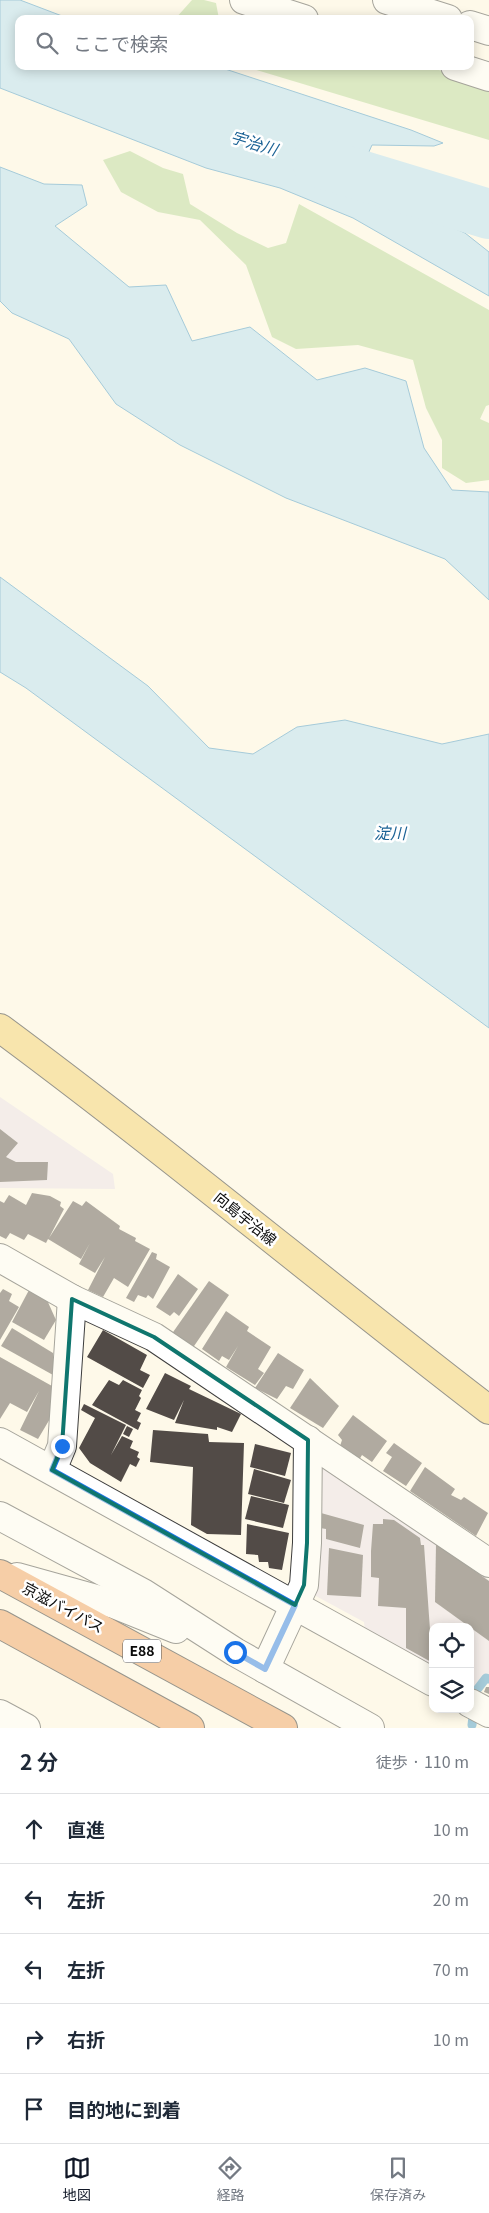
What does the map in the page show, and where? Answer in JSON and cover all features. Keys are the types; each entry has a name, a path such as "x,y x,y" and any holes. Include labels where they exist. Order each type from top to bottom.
{"highway":[{"name":"京滋バイパス","path":"0,1573 284,1728"},
{"path":"0,1624 190,1728"}],"main road":[{"name":"向島宇治線","path":"0,1028 74,1083 348,1301 489,1410"}],"street":[{"path":"244,0 291,15"},
{"path":"387,0 435,15"},
{"path":"474,27 489,31"},
{"path":"469,70 489,76"},
{"path":"0,1258 72,1299 154,1337 489,1563"},
{"path":"52,1470 62,1446 72,1299"},
{"path":"265,1669 304,1585 308,1543 308,1440"},
{"path":"0,1442 429,1680"},
{"path":"0,1516 143,1593 235,1652 370,1728"},
{"path":"0,1573 114,1604 235,1652"},
{"path":"0,1714 26,1728"}],"highlighted area":[{"path":"72,1299 154,1337 308,1440 307,1543 304,1585 295,1605 52,1470 62,1446"}],"shaded area":[{"path":"0,1097 113,1174 115,1189 0,1188"},
{"path":"322,1467 489,1580 489,1679 486,1678 476,1691 474,1690 474,1623 429,1623 429,1666 365,1633 364,1622 314,1595"}],"green space":[{"path":"192,0 204,0 216,3 218,15 179,15"},
{"path":"256,70 439,70 489,88 489,140"},
{"path":"130,151 163,168 183,174 190,204 237,233 268,248 286,243 299,204 489,310 489,405 486,406 480,419 489,423 489,480 466,483 442,468 442,440 426,408 413,360 358,345 296,349 272,337 246,265 200,220 158,212 121,192 103,160"}],"water":[{"path":"0,0 20,0 59,15 15,15 15,70 228,70 411,130 443,143 434,146 372,145 368,154 381,180 403,202 444,215 447,225 465,233 489,252 489,296 353,218 280,188 206,168 0,88"},
{"path":"0,167 44,184 82,185 87,205 55,226 129,287 166,285 192,341 250,327 317,380 365,368 406,381 424,448 452,490 489,492 489,600 445,559 286,498 180,445 116,404 69,339 12,313 0,301"},
{"name":"淀川","path":"0,577 148,686 209,748 253,754 297,727 345,720 442,744 489,734 489,1028 26,688 0,672"}],"building":[{"path":"0,1129 18,1143 6,1157 16,1162 48,1162 47,1180 0,1182"},
{"path":"32,1193 50,1196 61,1202 60,1206 64,1209 49,1238 73,1201 82,1206 86,1201 120,1226 119,1229 136,1238 135,1241 150,1249 128,1287 114,1278 103,1297 88,1290 105,1257 95,1273 79,1264 90,1243 81,1259 48,1239 46,1243 28,1234 24,1240 10,1233 6,1239 0,1236 0,1201 4,1203 9,1195 26,1205"},
{"path":"152,1252 157,1254 156,1259 170,1267 153,1299 148,1295 146,1298 138,1295 134,1302 126,1298"},
{"path":"178,1274 198,1289 179,1316 174,1312 170,1316 156,1307"},
{"path":"209,1281 229,1295 192,1349 171,1335"},
{"path":"3,1289 12,1294 9,1301 19,1307 0,1340 0,1293"},
{"path":"29,1290 47,1300 56,1320 44,1340 12,1322"},
{"path":"226,1311 249,1327 247,1331 271,1347 258,1369 264,1373 255,1385 226,1367 238,1346 229,1360 222,1356 219,1361 202,1349"},
{"path":"12,1328 53,1353 53,1375 1,1346"},
{"path":"103,1330 147,1355 140,1370 150,1375 143,1388 87,1357"},
{"path":"278,1353 304,1370 293,1389 286,1386 277,1399 255,1388"},
{"path":"0,1357 52,1386 51,1417 38,1439 20,1430 39,1391 27,1412 10,1403 0,1419"},
{"path":"165,1373 191,1386 189,1389 241,1414 232,1432 217,1427 217,1430 175,1423 184,1400 174,1420 146,1409"},
{"path":"310,1378 339,1406 323,1428 290,1408"},
{"path":"109,1380 119,1385 123,1380 142,1390 139,1396 141,1398 135,1410 141,1413 137,1421 141,1423 138,1430 92,1405"},
{"path":"84,1404 126,1425 111,1455 122,1436 133,1441 130,1448 139,1452 137,1457 140,1459 136,1467 130,1464 121,1482 90,1463 79,1448 95,1418 81,1410"},
{"path":"353,1415 387,1441 372,1462 362,1455 359,1460 340,1446 342,1440 338,1435"},
{"path":"127,1426 133,1429 129,1437 123,1434"},
{"path":"153,1430 208,1434 209,1442 244,1443 241,1535 207,1534 191,1525 193,1467 150,1462"},
{"path":"394,1443 422,1463 406,1486 383,1471 392,1457 386,1453"},
{"path":"255,1444 291,1453 285,1476 250,1467"},
{"path":"425,1467 455,1489 451,1495 461,1500 464,1497 488,1513 476,1536 410,1491"},
{"path":"254,1469 291,1480 284,1503 248,1494"},
{"path":"251,1496 289,1505 283,1528 245,1519"},
{"path":"321,1513 364,1525 360,1548 326,1539 326,1529 320,1528"},
{"path":"383,1519 394,1520 420,1538 421,1545 424,1545 430,1623 429,1661 406,1648 406,1608 378,1606 379,1578 371,1577 371,1551 373,1524 383,1524"},
{"path":"247,1524 289,1533 282,1570 269,1568 268,1562 259,1562 258,1555 246,1554"},
{"path":"436,1544 489,1581 489,1641 474,1630 474,1623 464,1623 435,1602"},
{"path":"329,1548 363,1555 361,1597 327,1595"},
{"path":"486,1687 489,1687 489,1694 484,1692"}],"waterway":[{"name":"宇治川","path":"317,162 489,214"},
{"path":"472,1725 476,1691 486,1678 489,1679"}],"route":[{"path":"62,1446 52,1470 295,1605 265,1669 235,1652"}]}
